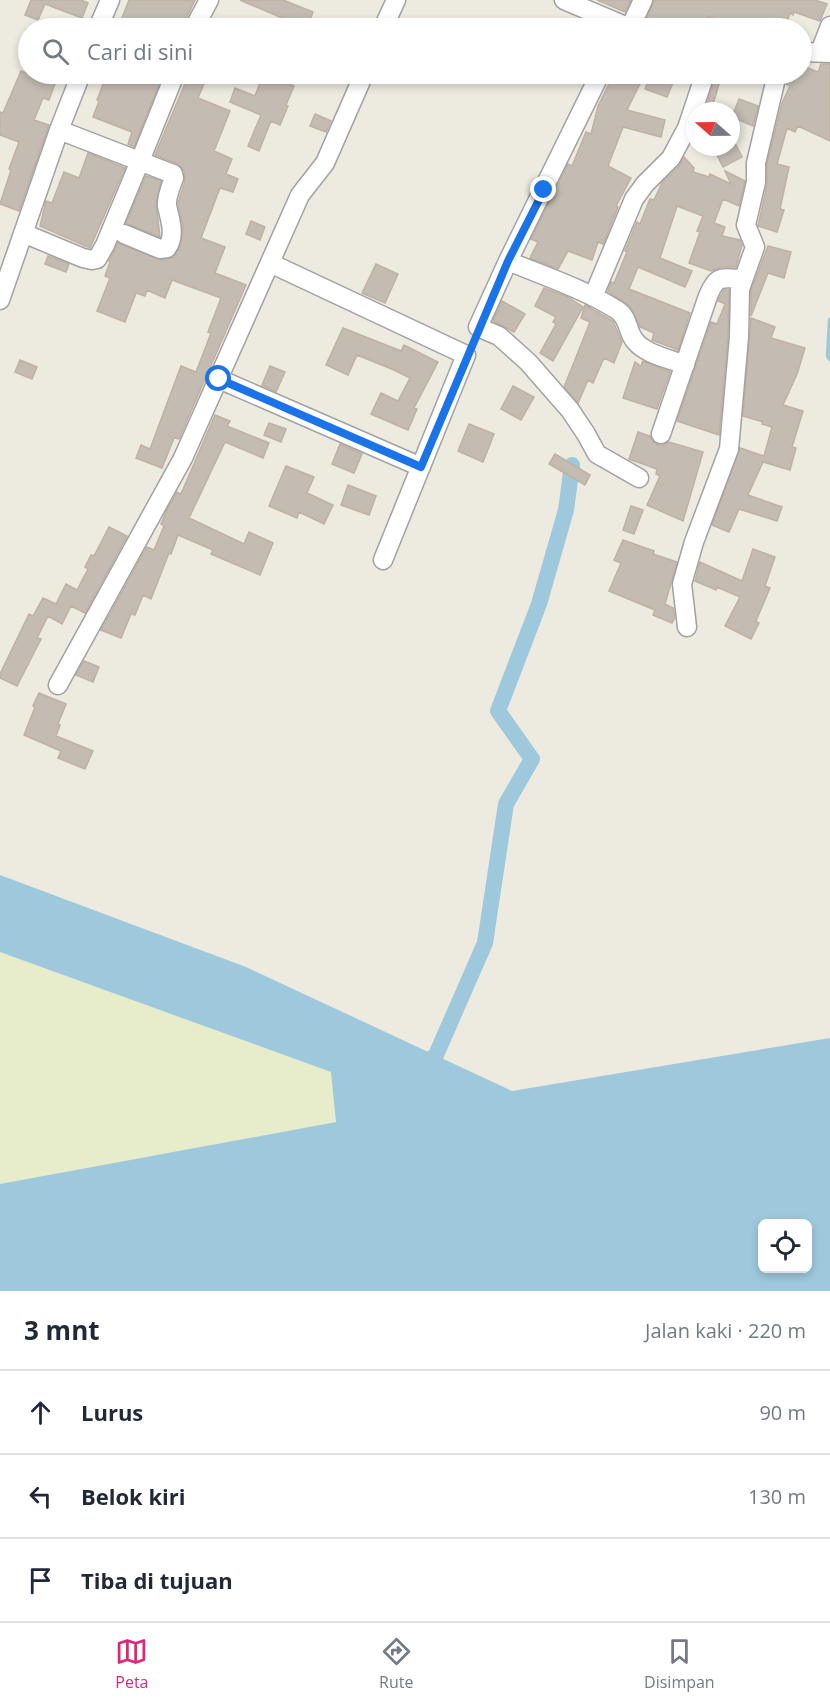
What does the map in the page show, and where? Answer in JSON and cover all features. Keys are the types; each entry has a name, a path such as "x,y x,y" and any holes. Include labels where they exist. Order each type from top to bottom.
{"street":[{"path":"102,18 110,0"},
{"path":"199,18 209,0"},
{"path":"388,18 396,0"},
{"path":"564,0 604,18"},
{"path":"632,18 643,0"},
{"path":"817,52 830,26"},
{"path":"0,300 77,84"},
{"path":"23,233 83,258 97,259 141,161 171,84"},
{"path":"58,686 183,458 300,195 325,163 360,84"},
{"path":"383,560 478,327 595,84"},
{"path":"593,297 634,199 645,184 671,158 687,128 702,84"},
{"path":"687,627 682,584 694,542 729,449 740,336 739,300 743,279 755,247 746,225 756,182 756,163 775,84"},
{"path":"59,130 173,174 174,178 167,201 172,225 170,244 167,248 160,249 124,234"},
{"path":"508,261 593,297 623,314 634,341 641,347 685,365"},
{"path":"270,263 466,355"},
{"path":"661,434 715,281 720,278 743,279"},
{"path":"478,327 499,336 528,362 570,410 597,454 639,478"},
{"path":"219,379 421,467"}],"green space":[{"path":"0,952 332,1072 336,1122 0,1184"}],"water":[{"path":"0,875 246,967 512,1091 830,1038 830,1291 0,1291 0,1184 336,1122 331,1072 0,952"}],"building":[{"path":"31,0 81,0 88,3 82,18 45,4 39,18 25,15"},
{"path":"129,0 195,0 186,18 122,18"},
{"path":"240,0 283,0 313,12 311,18 282,18"},
{"path":"597,0 631,0 625,12"},
{"path":"654,0 815,0 827,4 820,21 794,12 793,15 790,13 788,18 713,18 708,16 707,18 647,18"},
{"path":"821,64 830,64 830,141 798,126 795,132 787,128 777,164 789,167 780,209 784,210 777,232 758,226 767,185 767,164 782,103 790,86 786,84 812,84 812,70 818,72"},
{"path":"18,78 18,84 55,84 49,100 43,98 34,120 49,125 19,211 0,204 19,142 0,135 0,112 3,113"},
{"path":"103,84 159,84 134,147 128,144 132,132 93,117 99,101 97,100"},
{"path":"185,84 204,84 198,98 230,111 214,151 232,159 226,174 238,179 233,192 220,188 201,238 225,247 215,273 246,285 179,439 174,438 162,468 136,458 141,445 150,449 181,366 196,372 221,298 172,280 165,298 147,290 145,296 136,293 125,322 97,311 110,278 105,276 109,261 118,243 161,260 174,257 180,246 183,227 178,203 185,181 184,171 178,164 155,155"},
{"path":"260,84 294,86 280,125 271,121 259,151 248,146 261,115 230,102 235,88 255,96"},
{"path":"609,84 640,84 627,110 665,120 661,137 623,127 608,166 631,178 616,206 618,207 603,244 598,242 592,260 568,251 558,269 530,258 538,242 531,239 568,164 572,166 586,132 591,134 598,106"},
{"path":"647,84 672,84 667,97 645,89"},
{"path":"713,84 719,84 714,102 708,102"},
{"path":"739,99 758,106 753,126 740,120 740,102 738,102"},
{"path":"315,114 331,121 326,132 310,126"},
{"path":"88,153 125,168 90,248 40,226 46,201 52,203 64,172 79,178"},
{"path":"740,153 742,157 723,167 718,156 740,156"},
{"path":"684,157 694,168 693,172 709,177 710,174 731,184 725,171 745,181 739,206 723,199 714,223 725,227 722,236 740,240 742,245 736,267 722,267 711,271 689,263 703,216 677,206 660,258 692,271 685,287 638,267 629,289 690,313 678,350 652,340 654,333 640,327 630,306 608,291 611,282 614,283 637,222 640,224 650,199 654,200 662,183 679,166"},
{"path":"146,176 161,181 156,203 160,237 126,223"},
{"path":"251,221 265,227 260,240 246,234"},
{"path":"768,246 791,252 784,278 768,273 751,316 751,291"},
{"path":"48,256 69,264 66,272 45,264"},
{"path":"376,264 398,274 385,303 362,293"},
{"path":"544,288 568,297 583,307 553,361 540,353 556,324 553,322 556,317 535,306"},
{"path":"724,290 729,290 728,336 719,435 677,421 711,322 717,324 725,304 718,301"},
{"path":"502,301 525,314 514,332 493,321"},
{"path":"585,305 613,321 622,342 614,363 604,358 593,383 588,380 578,403 564,387 590,322 581,318"},
{"path":"751,318 775,327 771,338 805,348 797,374 783,405 803,411 792,447 796,448 790,470 763,462 748,495 782,507 777,521 739,509 729,532 712,525 740,448 764,456 772,427 743,416"},
{"path":"343,328 401,351 404,345 438,362 414,408 417,409 408,430 371,414 381,393 398,401 410,378 357,355 348,375 326,365"},
{"path":"20,360 37,367 32,379 15,372"},
{"path":"643,361 670,372 657,409 623,398 635,362 641,366"},
{"path":"270,366 285,372 276,392 262,385"},
{"path":"513,386 534,397 521,420 501,409"},
{"path":"215,415 230,421 227,426 269,443 263,458 225,442 189,518 244,544 249,532 273,543 260,575 211,554 213,550 178,535 151,599 143,595 135,615 131,614 121,638 101,630 147,547 154,550 164,526 161,524 166,512 177,492 181,494"},
{"path":"269,423 286,429 281,442 264,435"},
{"path":"469,424 494,434 483,462 458,451"},
{"path":"638,432 650,436 658,445 669,442 703,452 683,521 647,505 660,476 656,474 657,469 629,459"},
{"path":"340,444 362,454 354,473 332,464"},
{"path":"555,454 590,475 585,485 549,464"},
{"path":"286,466 314,477 307,493 333,505 324,524 299,512 297,518 269,506"},
{"path":"348,485 376,496 369,515 341,505"},
{"path":"631,506 643,510 634,534 623,530"},
{"path":"109,527 127,536 85,613 71,606 62,624 48,616 37,638 41,639 17,686 0,678 29,614 33,616 43,598 56,604 66,584 77,590 88,569 85,567 91,555 94,556"},
{"path":"623,540 677,562 665,604 673,608 675,617 672,623 653,615 655,610 609,591 621,563 614,560"},
{"path":"753,549 775,557 765,586 770,588 756,621 759,623 751,639 725,626 740,597 695,581 700,562 742,581"},
{"path":"84,661 99,667 93,682 76,675"},
{"path":"39,693 66,704 56,736 93,751 85,769 58,758 61,751 24,735"}],"waterway":[{"path":"830,320 828,356 830,359"},
{"path":"422,1066 436,1055 485,943 506,804 532,759 498,711 539,604 566,510 572,465"}],"route":[{"path":"219,379 421,467 471,342 544,190"}]}
